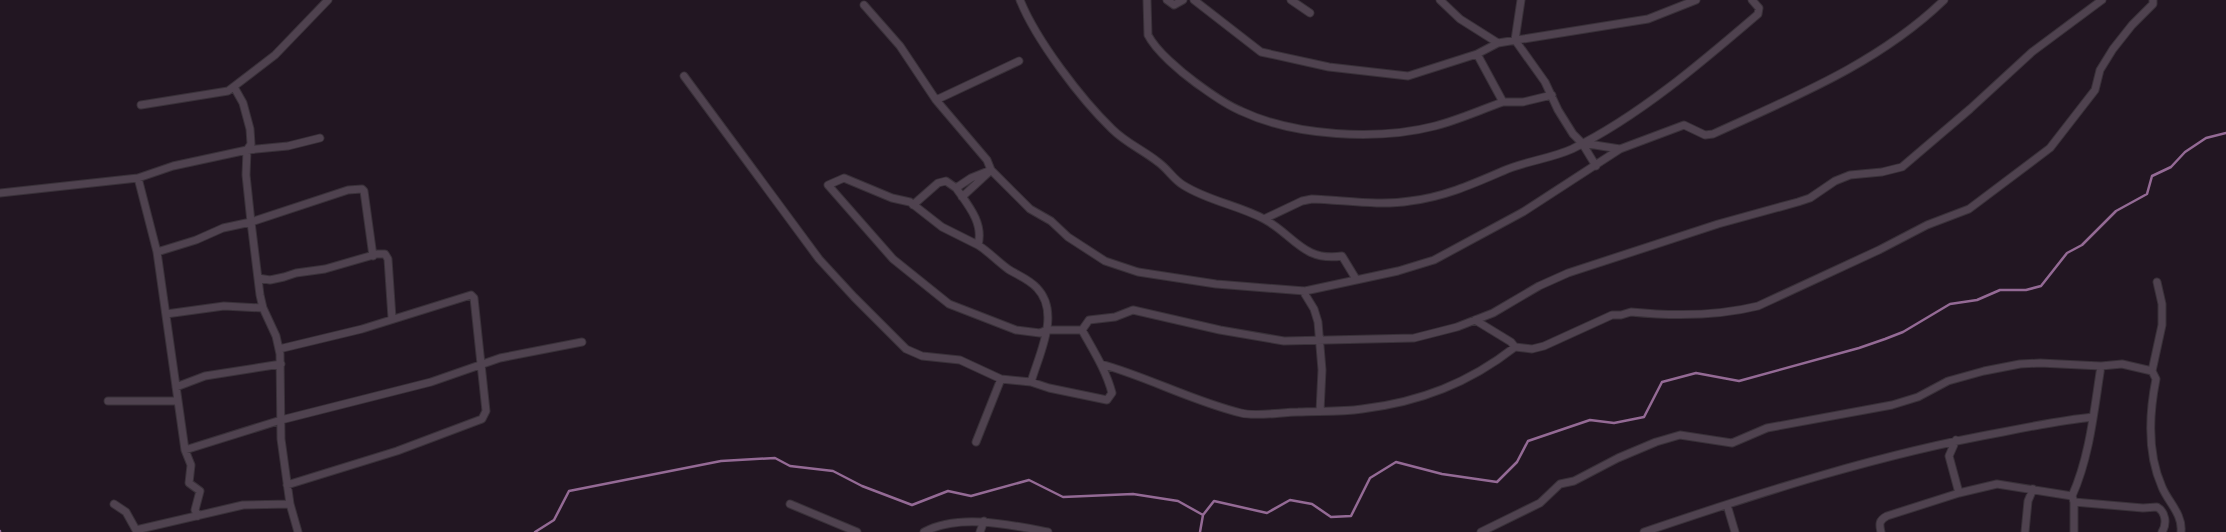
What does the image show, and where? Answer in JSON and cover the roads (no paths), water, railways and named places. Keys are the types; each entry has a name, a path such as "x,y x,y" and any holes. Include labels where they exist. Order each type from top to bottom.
{"street":[{"path":"141,105 220,93 234,88 275,54 328,0"},
{"path":"1020,0 1033,26 1061,68 1083,98 1113,130 1133,146 1157,161 1175,180 1183,185 1208,198 1264,219 1313,255 1328,258 1342,256 1356,279"},
{"path":"1147,0 1148,35 1182,72 1216,98 1240,111 1266,121 1318,131 1358,134 1387,132 1435,126 1503,102 1523,102 1552,95"},
{"path":"1167,0 1174,5 1183,0"},
{"path":"1194,0 1261,52 1329,67 1408,76 1477,54 1498,43 1648,19 1696,0"},
{"path":"1291,0 1310,13"},
{"path":"1440,0 1460,19 1498,43"},
{"path":"1521,0 1515,40 1531,60 1552,95 1569,129 1582,143 1596,166"},
{"path":"1264,219 1312,198 1382,202 1408,202 1423,199 1459,190 1505,170 1551,157 1582,143 1640,108 1707,58 1758,14 1759,8 1752,0"},
{"path":"864,5 900,46 936,100 987,160 991,170 1030,209 1051,221 1068,237 1106,261 1138,272 1216,284 1303,291 1398,271 1434,260 1523,212 1620,150 1684,125 1706,135 1713,134 1811,90 1873,56 1928,16 1944,0"},
{"path":"1082,330 1089,320 1115,317 1133,310 1220,330 1264,336 1284,341 1414,338 1457,327 1493,313 1539,286 1568,273 1758,212 1810,198 1835,181 1850,175 1882,172 1902,167 1970,109 2032,52 2102,0"},
{"path":"1475,320 1511,342 1515,347 1532,349 1544,346 1612,315 1631,312 1649,314 1706,313 1758,306 1879,250 1927,225 1969,208 2055,143 2096,90 2100,70 2113,49 2132,25 2153,4 2153,0"},
{"path":"1477,54 1503,102"},
{"path":"936,100 1018,61"},
{"path":"684,76 819,259 906,349 922,356 960,360 1001,379 1031,382 1049,388 1107,400 1112,393 1101,364 1082,330"},
{"path":"234,88 248,116 251,144 247,150 246,175 251,222 263,308 276,336 279,349 282,439 290,504 298,532"},
{"path":"0,193 138,178 173,166 247,150 288,146 320,138"},
{"path":"1582,143 1620,150"},
{"path":"956,188 971,178 991,170"},
{"path":"962,197 991,170"},
{"path":"138,178 157,252 185,450 191,465 189,483 200,491 195,510 198,516"},
{"path":"1031,382 1047,330 1049,319 1047,306 1037,287 1007,268 978,245 942,227 913,205 844,178 828,185 893,259 949,304 1016,330 1040,333 1047,330 1082,330"},
{"path":"913,205 938,183 946,181 956,188 979,223 980,236 978,245"},
{"path":"157,252 196,240 223,228 251,222 348,190 362,189 370,220 373,256"},
{"path":"258,278 273,280 385,254 388,259 392,318"},
{"path":"2157,282 2162,304 2162,325 2152,371 2156,379 2150,444 2162,487 2182,523 2181,532"},
{"path":"1303,291 1316,314 1320,341 1322,370 1320,411"},
{"path":"279,349 362,329 470,295 474,298 483,363 486,414 482,419 397,451 287,485"},
{"path":"166,314 224,306 263,308"},
{"path":"185,450 282,420 431,382 483,363 582,342"},
{"path":"1101,364 1120,369 1180,394 1242,414 1320,411 1362,409 1439,392 1466,380 1496,362 1515,347"},
{"path":"176,387 205,376 270,364 281,364"},
{"path":"1481,532 1540,503 1560,484 1574,481 1618,458 1674,437 1688,436 1732,443 1767,428 1892,405 1918,396 1948,381 1984,370 2020,364 2101,366 2122,364 2152,371"},
{"path":"2074,532 2073,499 2080,478 2093,417 2101,366"},
{"path":"976,442 1001,379"},
{"path":"108,401 178,401"},
{"path":"1644,532 1831,472 1956,440 2093,417"},
{"path":"1956,440 1949,456 1959,493"},
{"path":"1880,532 1879,524 1882,518 1959,493 1997,484 2032,489 2073,499 2143,508 2157,507 2164,517 2165,528 2162,532"},
{"path":"2025,532 2028,501 2032,489"},
{"path":"114,504 126,512 136,530 243,505 290,504"},
{"path":"790,504 857,532"},
{"path":"1726,505 1736,532"},
{"path":"980,532 984,522"},
{"path":"924,532 938,525 984,522 1048,532"}],"waterway":[{"path":"535,532 554,520 569,491 721,461 775,458 790,466 833,471 862,486 912,505 948,491 971,496 1029,480 1063,497 1133,494 1178,501 1203,515 1214,501 1267,513 1290,500 1312,504 1331,517 1351,516 1370,478 1396,462 1442,474 1497,482 1517,462 1528,441 1590,420 1614,423 1644,417 1662,382 1696,373 1739,381 1885,339 1903,332 1950,304 1977,300 2000,290 2026,290 2041,286 2067,253 2082,245 2116,211 2147,194 2152,176 2171,167 2185,152 2206,138 2226,133"},
{"path":"1200,532 1203,515"}]}
